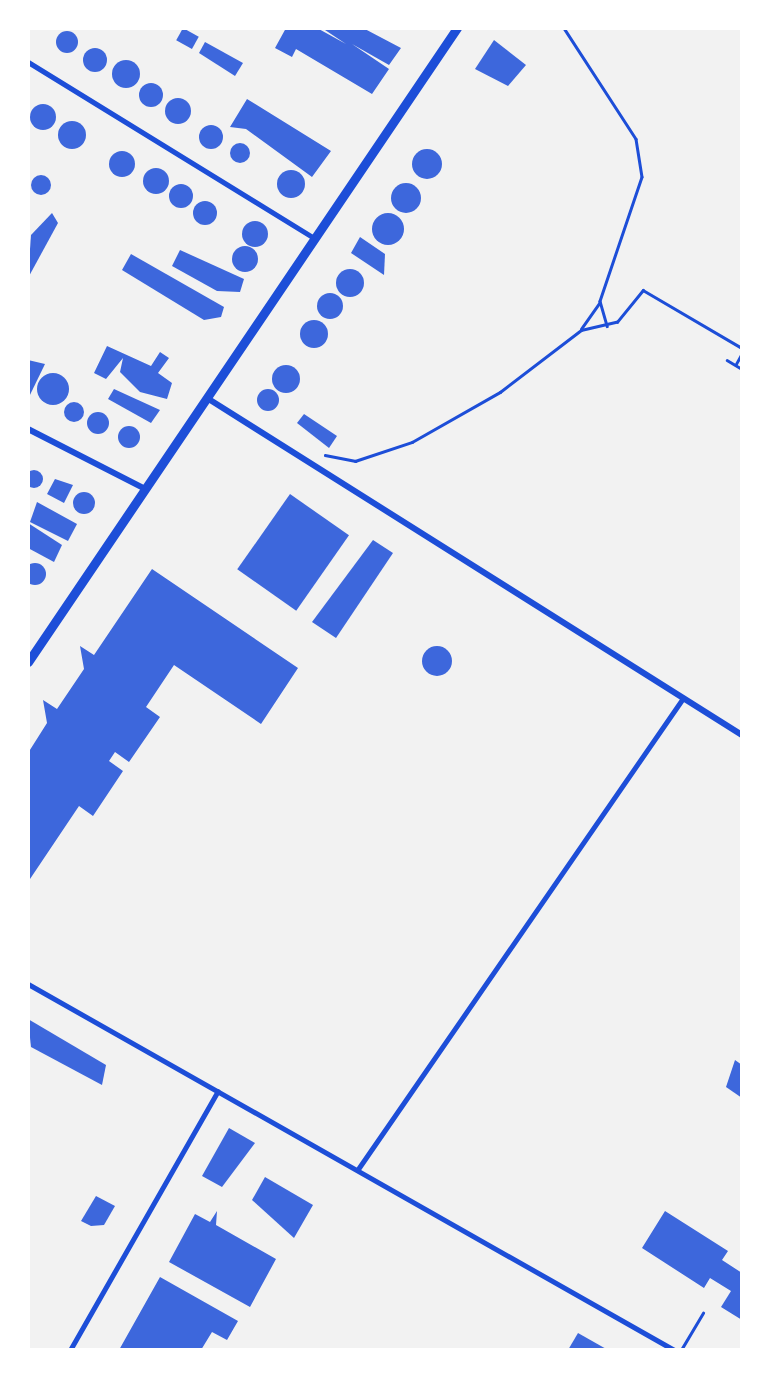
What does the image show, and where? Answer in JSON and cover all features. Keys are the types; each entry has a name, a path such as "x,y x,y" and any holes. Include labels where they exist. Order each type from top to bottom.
{"main road":[{"path":"28,662 457,28"}],"street":[{"path":"28,62 314,238"},
{"path":"206,398 742,736"},
{"path":"28,429 145,488"},
{"path":"358,1169 684,698"},
{"path":"28,984 678,1350"},
{"path":"70,1350 218,1091"}],"lane":[{"path":"678,1350 703,1314"}],"path":[{"path":"326,455 355,460 412,442 500,392 581,330 600,302 642,177 636,139 564,28"},
{"path":"581,330 608,328 652,289 742,351 735,365"},
{"path":"600,302 608,328"},
{"path":"727,360 742,369"}],"building":[{"path":"183,28 199,37 192,49 176,40"},
{"path":"286,28 317,28 346,44 322,28 363,28 401,48 389,65 352,44 389,69 372,94 296,49 292,57 275,48"},
{"path":"63,31 71,31 78,42 71,53 63,53 56,46 56,38"},
{"path":"494,40 526,65 508,86 475,69"},
{"path":"205,42 243,63 235,76 199,53"},
{"path":"95,48 107,60 95,72 83,60"},
{"path":"126,60 136,64 140,74 136,84 126,88 116,84 112,74 116,64"},
{"path":"151,83 163,95 151,107 139,95"},
{"path":"178,98 187,102 191,111 187,120 178,124 169,120 165,111 169,102"},
{"path":"247,99 331,151 312,177 246,129 230,127"},
{"path":"43,104 52,108 56,117 52,126 43,130 34,126 30,117 34,108"},
{"path":"72,121 82,125 86,135 82,145 72,149 62,145 58,135 62,125"},
{"path":"211,125 220,128 220,146 211,149 202,146 199,137 202,128"},
{"path":"240,143 250,153 240,163 230,153"},
{"path":"427,149 437,154 442,164 437,174 427,179 417,174 412,164 417,154"},
{"path":"122,151 131,155 135,164 131,173 122,177 113,173 109,164 113,155"},
{"path":"156,168 165,172 169,181 165,190 156,194 147,190 143,181 147,172"},
{"path":"291,170 301,174 305,184 301,194 291,198 281,194 277,184 281,174"},
{"path":"41,175 51,185 41,195 31,185"},
{"path":"406,183 417,187 421,198 417,209 406,213 395,209 391,198 395,187"},
{"path":"181,184 190,187 190,205 181,208 172,205 169,196 172,187"},
{"path":"205,201 214,204 214,222 205,225 196,222 193,213 196,204"},
{"path":"52,213 58,223 28,278 31,235"},
{"path":"388,213 399,218 404,229 399,240 388,245 377,240 372,229 377,218"},
{"path":"255,221 264,225 268,234 264,243 255,247 246,243 242,234 246,225"},
{"path":"360,237 385,254 384,275 351,253"},
{"path":"245,246 254,250 258,259 254,268 245,272 236,268 232,259 236,250"},
{"path":"180,250 244,279 240,292 217,291 172,266"},
{"path":"131,254 224,307 221,317 204,320 122,270"},
{"path":"350,269 360,273 364,283 360,293 350,297 340,293 336,283 340,273"},
{"path":"330,293 339,297 343,306 339,315 330,319 321,315 317,306 321,297"},
{"path":"314,320 324,324 328,334 324,344 314,348 304,344 300,334 304,324"},
{"path":"107,346 151,366 160,352 169,358 158,373 172,383 167,399 140,392 120,372 123,358 106,379 94,373"},
{"path":"28,360 45,364 28,399"},
{"path":"286,365 296,369 300,379 296,389 286,393 276,389 272,379 276,369"},
{"path":"53,373 64,378 69,389 64,400 53,405 42,400 37,389 42,378"},
{"path":"114,389 160,410 151,423 108,399"},
{"path":"264,389 272,389 279,400 272,411 264,411 257,404 257,396"},
{"path":"70,402 78,402 84,412 78,422 70,422 64,416 64,408"},
{"path":"98,412 109,423 98,434 87,423"},
{"path":"304,414 337,436 329,448 297,423"},
{"path":"125,426 133,426 140,437 133,448 125,448 118,441 118,433"},
{"path":"34,470 41,472 41,486 34,488 27,486 25,479 27,472"},
{"path":"55,479 73,485 64,503 47,494"},
{"path":"84,492 92,495 92,511 84,514 76,511 73,503 76,495"},
{"path":"290,494 349,535 296,611 237,569"},
{"path":"37,502 77,524 68,541 30,522"},
{"path":"28,523 62,545 54,562 28,548"},
{"path":"373,540 393,553 336,638 312,622"},
{"path":"35,563 43,566 43,582 35,585 27,582 24,574 27,566"},
{"path":"152,569 298,668 261,724 174,665 146,707 160,717 129,762 115,752 109,761 123,771 93,816 79,806 28,882 28,753 47,723 43,700 57,709 84,669 80,646 94,655"},
{"path":"437,646 451,655 452,661 443,675 437,676 423,667 422,661 431,647"},
{"path":"28,1019 106,1065 102,1085 31,1047"},
{"path":"735,1060 742,1065 742,1098 726,1087"},
{"path":"229,1128 255,1143 222,1187 202,1176"},
{"path":"265,1177 313,1205 294,1238 252,1200"},
{"path":"96,1196 115,1206 104,1225 91,1226 81,1221"},
{"path":"217,1211 216,1225 276,1259 250,1307 169,1262 195,1214 210,1222"},
{"path":"665,1211 728,1251 722,1260 742,1273 742,1320 721,1307 731,1291 710,1278 704,1288 642,1248"},
{"path":"160,1277 238,1321 227,1340 212,1332 201,1350 119,1350"},
{"path":"578,1333 608,1350 568,1350"}]}
